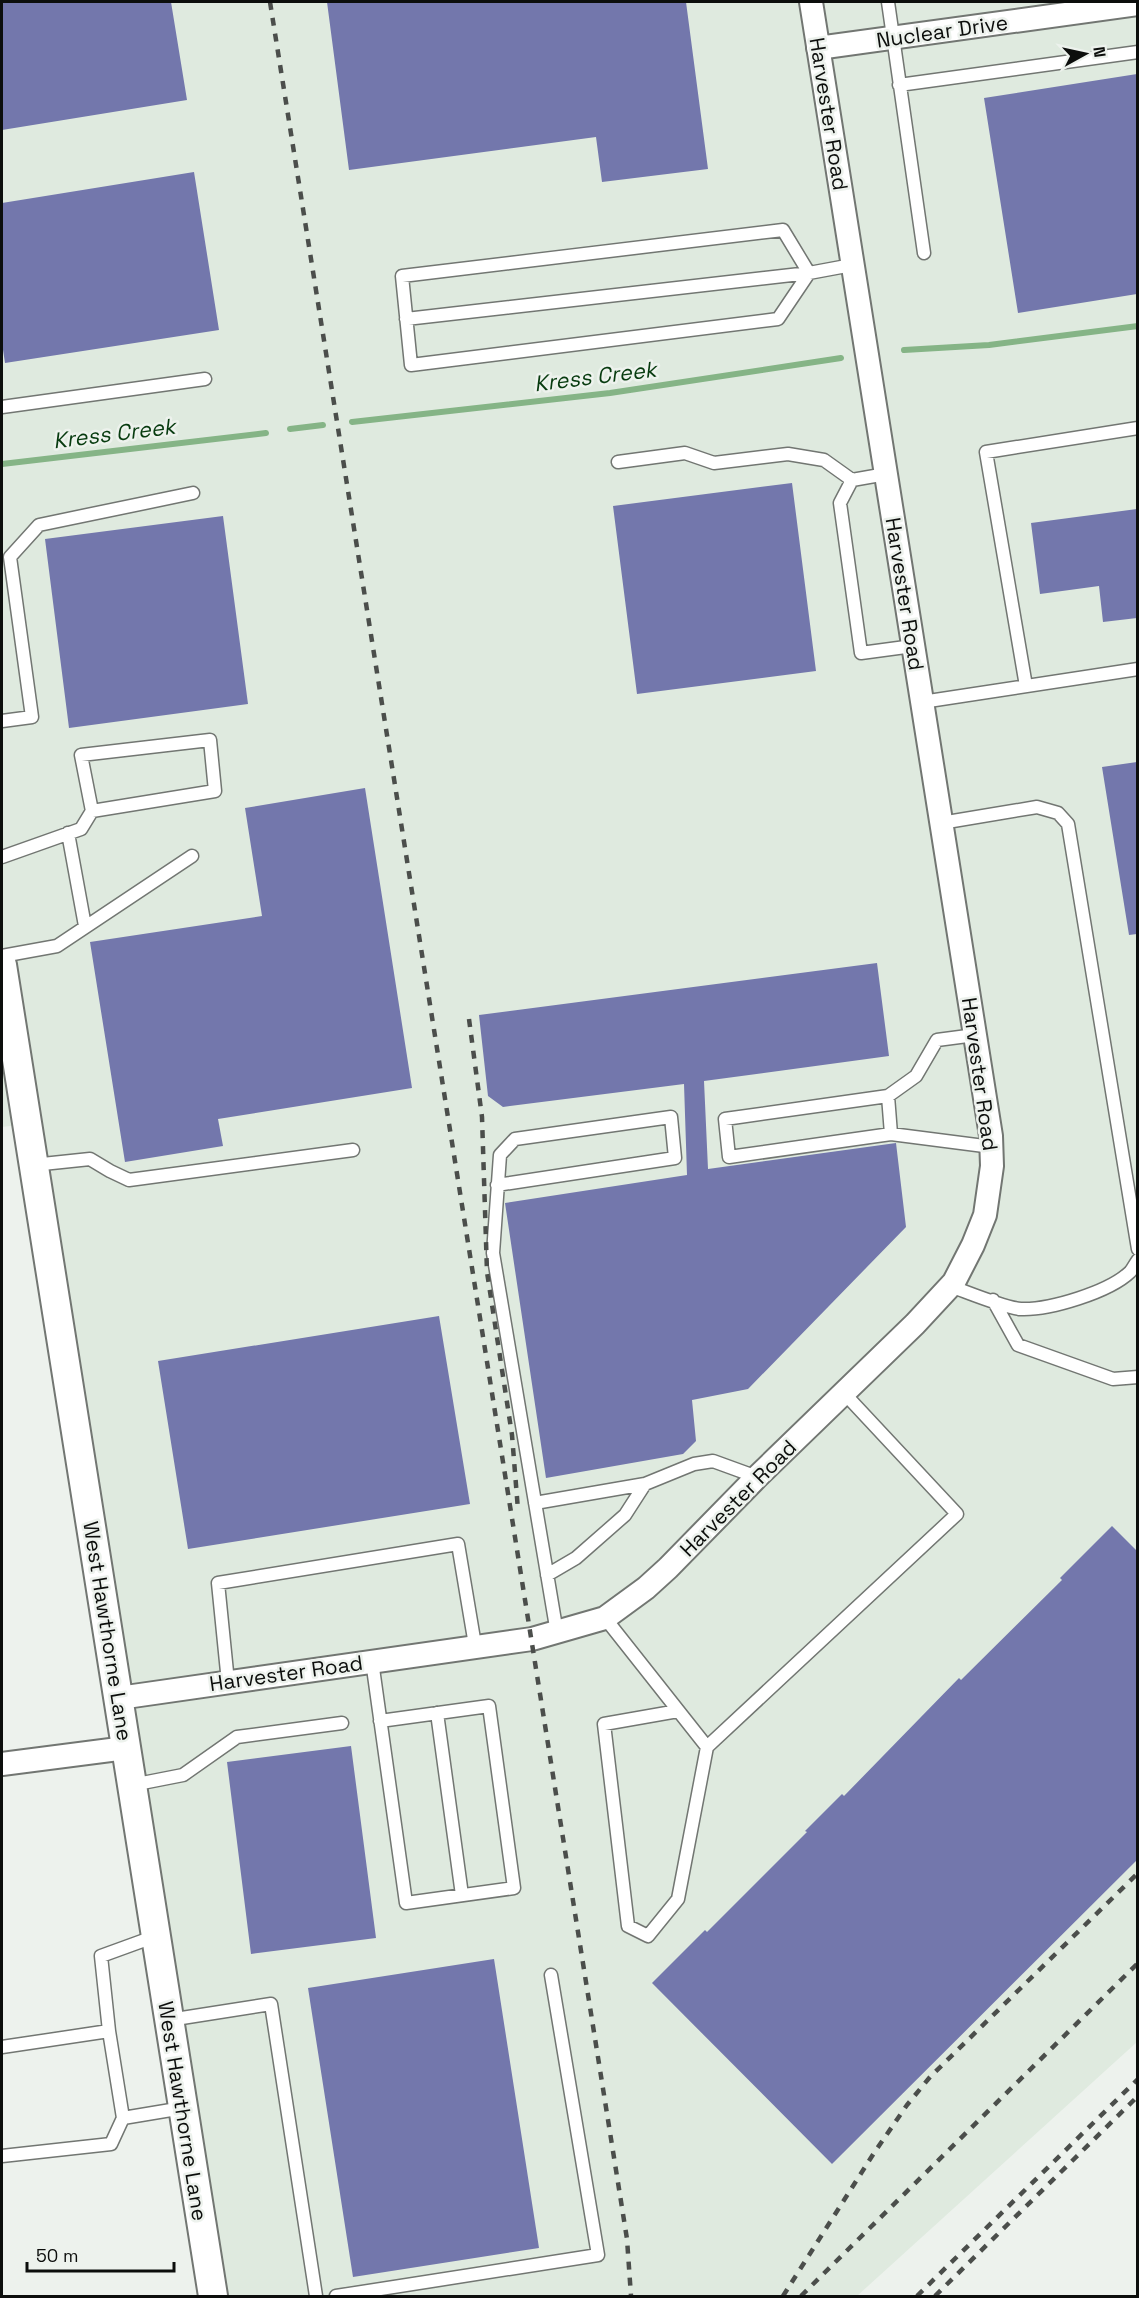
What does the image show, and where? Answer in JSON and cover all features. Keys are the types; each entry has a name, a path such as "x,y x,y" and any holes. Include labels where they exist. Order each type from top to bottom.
{"street":[{"name":"Harvester Road","path":"119,1698 532,1639 605,1618 646,1588 668,1568 950,1286 973,1245 985,1215 991,1185 992,1146 811,2"},
{"name":"Nuclear Drive","path":"818,48 892,38 1052,8 1137,4"},
{"name":"West Hawthorne Lane","path":"2,965 7,1041 33,1165 132,1785 145,1940 169,2020 213,2296"},
{"path":"2,1764 126,1748"}],"lane":[{"path":"888,2 924,253"},
{"path":"899,85 1137,52"},
{"path":"783,230 809,273 778,320 411,365 402,276 783,230"},
{"path":"406,320 809,273 852,265"},
{"path":"2,407 205,379"},
{"path":"1026,686 986,452 1137,428"},
{"path":"618,462 686,453 714,463 788,454 824,460 852,480 886,474"},
{"path":"852,480 840,503 861,653 913,646"},
{"path":"2,721 32,717 6,558 39,525 193,493"},
{"path":"922,702 1137,669"},
{"path":"2,857 81,829 92,811 81,755 210,740 215,791 92,811"},
{"path":"941,823 1037,807 1058,813 1068,824 1137,1249"},
{"path":"68,833 85,926"},
{"path":"2,956 57,946 192,856"},
{"path":"975,1035 937,1040 916,1076 888,1096 725,1119 729,1157 891,1134 992,1146"},
{"path":"888,1096 891,1134"},
{"path":"497,1185 675,1158 672,1117 515,1139 500,1155 497,1185 493,1253 557,1633"},
{"path":"33,1165 90,1159 110,1172 129,1180 353,1150"},
{"path":"950,1286 1020,1309 1046,1306 1083,1299 1130,1272 1137,1260"},
{"path":"993,1300 1018,1345 1113,1379 1137,1377"},
{"path":"678,1711 604,1724 628,1926 648,1936 678,1899 707,1747 957,1514 844,1393"},
{"path":"535,1503 645,1484 694,1464 713,1461 757,1477"},
{"path":"547,1575 576,1558 625,1515 645,1484"},
{"path":"228,1682 218,1583 458,1544 475,1646"},
{"path":"605,1618 707,1747"},
{"path":"372,1661 380,1721 406,1903 514,1888 489,1706 380,1721"},
{"path":"437,1713 462,1895"},
{"path":"132,1785 183,1775 237,1737 342,1724"},
{"path":"2,2156 111,2144 123,2118 109,2031 101,1956 145,1940"},
{"path":"336,2296 598,2254 550,1976"},
{"path":"169,2020 271,2004 316,2296"},
{"path":"2,2047 109,2031"},
{"path":"123,2118 183,2108"}],"shaded area":[{"path":"2,2 1137,2 1137,2042 857,2296 204,2296 2,998"},
{"path":"2,1016 18,1125 2,1127"}],"building":[{"path":"2,2 171,2 187,100 2,130"},
{"path":"327,2 686,2 708,169 602,182 596,137 349,170"},
{"path":"1137,74 1137,294 1018,313 984,98"},
{"path":"194,172 219,330 5,363 2,343 2,203"},
{"path":"792,483 816,671 637,694 613,506"},
{"path":"1137,509 1137,618 1103,622 1099,586 1040,594 1031,523"},
{"path":"223,516 248,704 69,728 45,539"},
{"path":"1137,762 1137,934 1129,935 1102,767"},
{"path":"365,788 412,1088 218,1119 223,1146 125,1162 90,942 262,916 245,808"},
{"path":"877,963 889,1056 704,1081 708,1169 896,1143 906,1227 748,1389 692,1400 696,1441 683,1454 546,1478 505,1203 687,1175 684,1084 503,1107 488,1096 479,1015"},
{"path":"439,1316 470,1504 188,1549 158,1361"},
{"path":"1112,1526 1137,1551 1137,1860 832,2164 652,1983 705,1930 707,1932 842,1794 844,1796 959,1678 961,1680 1062,1580 1060,1578"},
{"path":"351,1746 376,1938 251,1954 227,1762"},
{"path":"494,1959 539,2248 353,2277 308,1988"}],"waterway":[{"name":"Kress Creek","path":"904,350 989,345 1138,326"},
{"name":"Kress Creek","path":"352,422 610,393 841,358"},
{"name":"Kress Creek","path":"290,429 323,425"},
{"name":"Kress Creek","path":"2,464 266,433"}],"railway":[{"path":"270,2 627,2239 631,2296"},
{"path":"469,1019 482,1117 487,1272 512,1435 518,1510"},
{"path":"783,2296 874,2153 907,2105 930,2077 1138,1873"},
{"path":"801,2296 1138,1963"},
{"path":"917,2296 1138,2079"},
{"path":"935,2296 1138,2096"}]}
